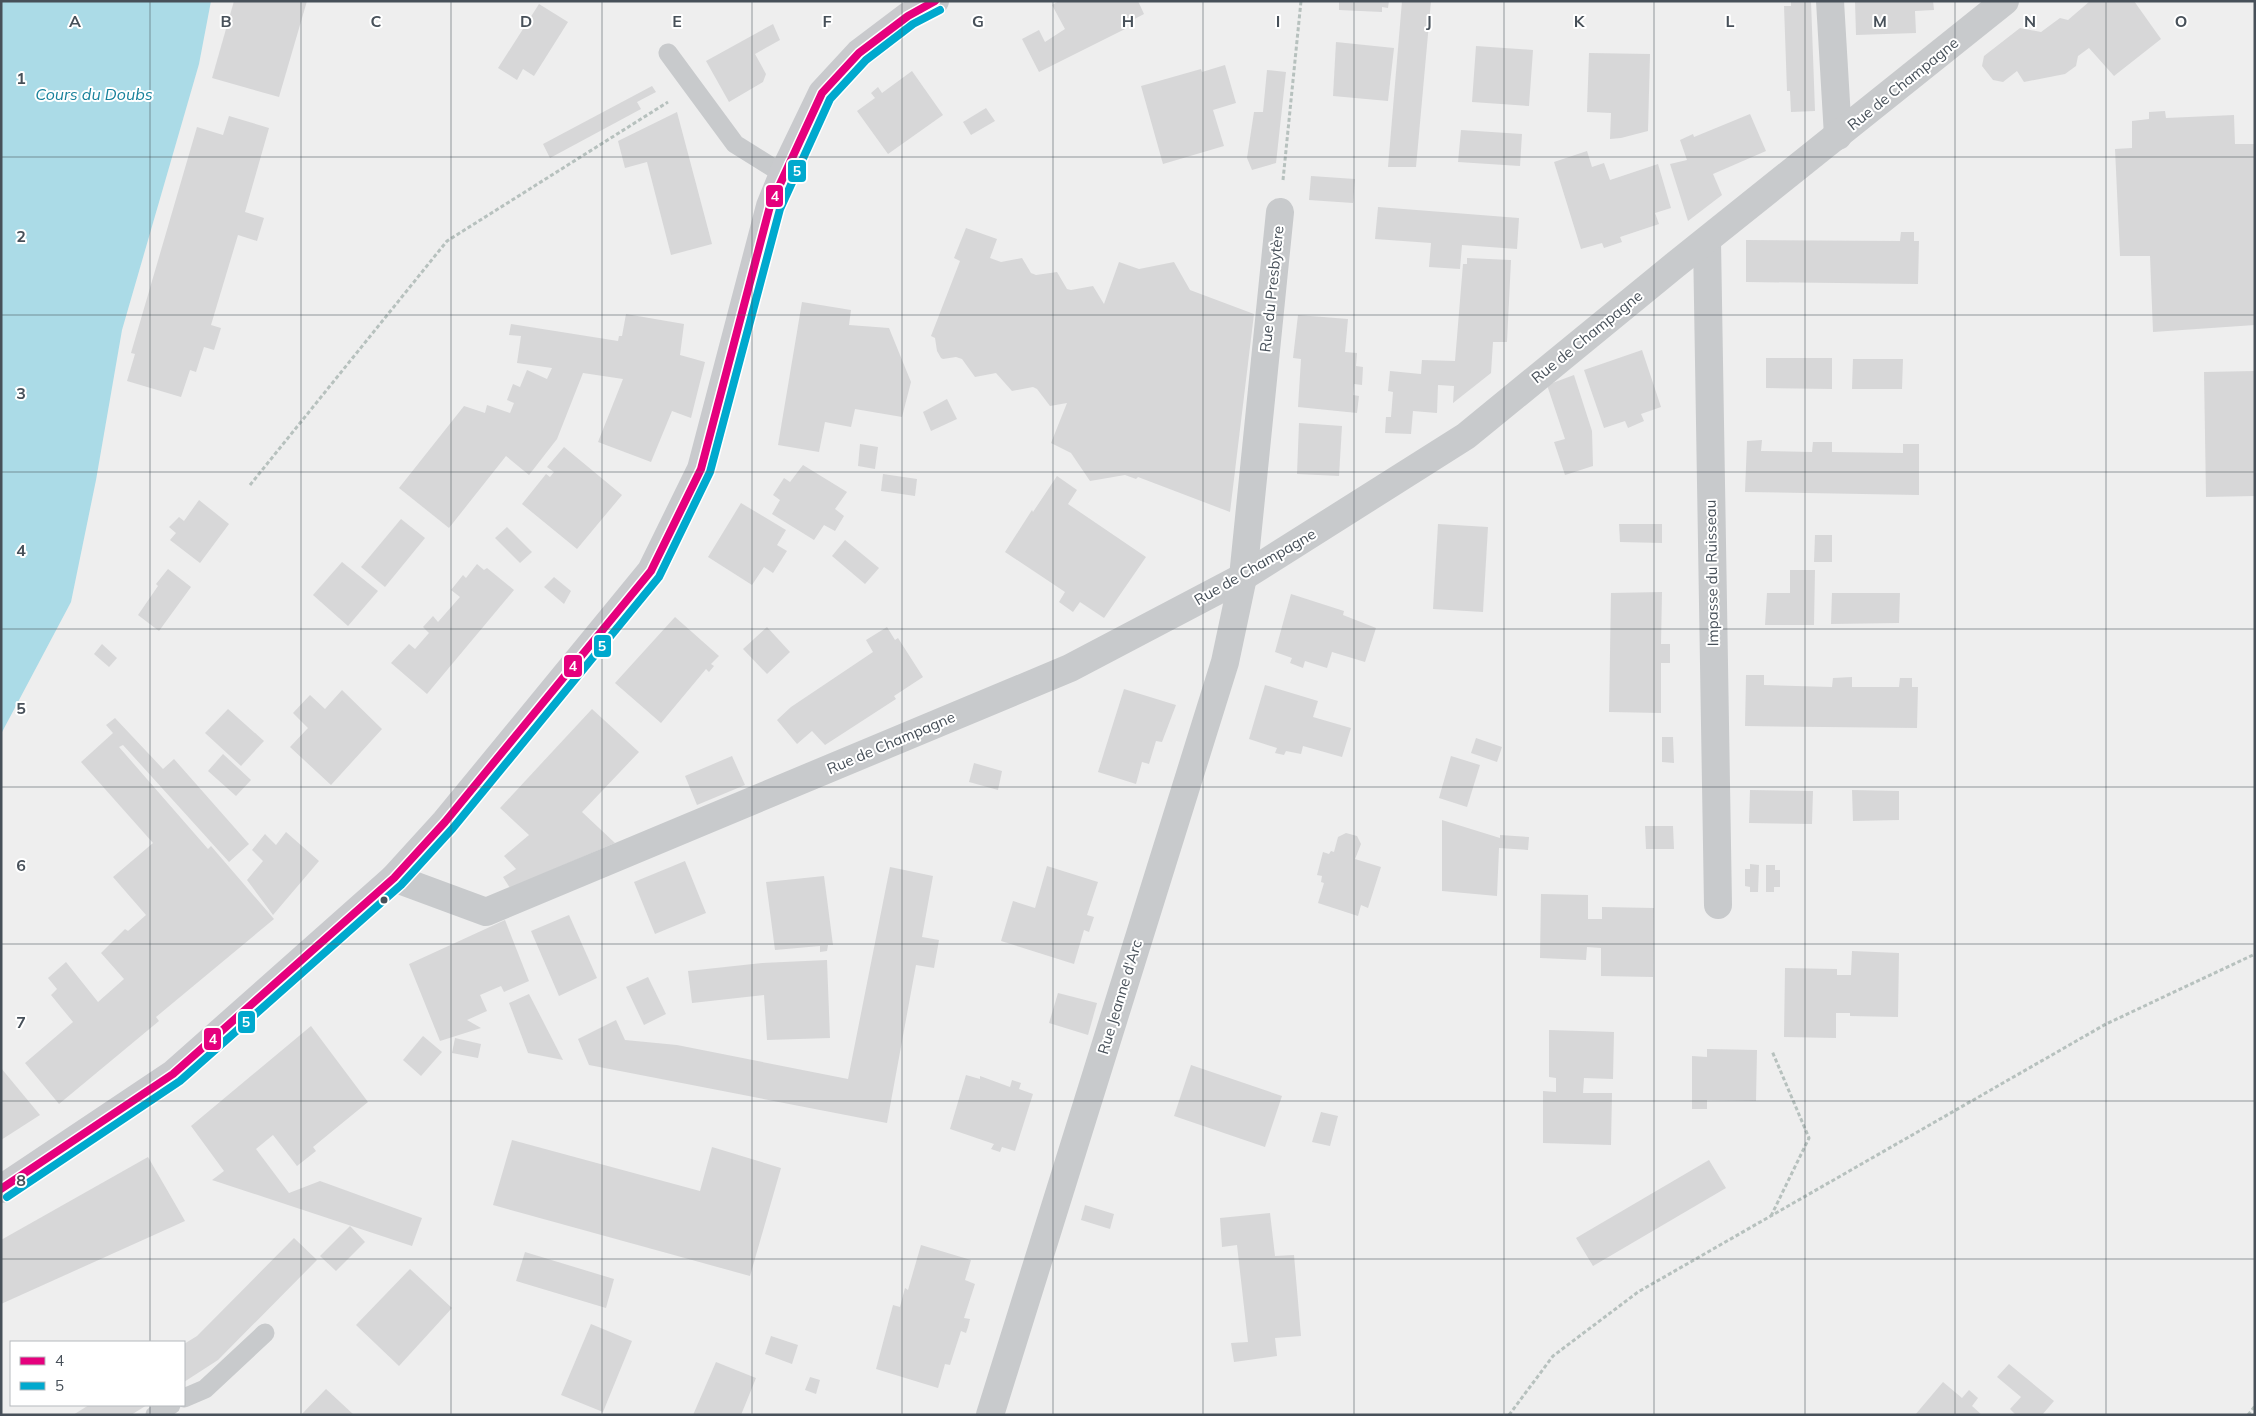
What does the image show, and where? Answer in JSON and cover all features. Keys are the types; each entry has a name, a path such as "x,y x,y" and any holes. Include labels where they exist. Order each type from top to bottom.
{"street":[{"path":"1,1189 173,1074 394,878 445,822 651,571 701,469 770,206 783,174 822,93 859,53 908,16 935,1"},
{"path":"1830,1 1838,136"},
{"name":"Rue de Champagne","path":"394,878 486,912 1070,668 1243,577 1466,436 2005,1"},
{"name":"Rue du Presbytère","path":"1243,577 1280,212"},
{"name":"Impasse du Ruisseau","path":"1708,241 1718,905"},
{"name":"Rue Jeanne d'Arc","path":"990,1415 1225,662 1243,577"}],"lane":[{"path":"668,53 691,87 735,144 783,174"},
{"path":"185,1398 205,1389 265,1333"},
{"path":"155,1415 169,1406"}],"path":[{"name":"Rue du Presbytère","path":"1280,212 1301,1"},
{"path":"250,485 447,241 691,87"},
{"path":"1509,1415 1553,1356 1638,1292 2106,1024 2255,954"},
{"path":"1771,1216 1809,1138 1772,1051"},
{"path":"2248,1415 2255,1406"}],"water":[{"name":"Cours du Doubs","path":"1,1 211,1 199,64 122,330 96,480 71,602 1,734"}],"building":[{"path":"234,1 307,1 279,97 212,78"},
{"path":"1059,1 1138,1 1144,14 1125,24 1127,28 1039,72 1022,39 1039,30 1045,42 1065,29 1052,5"},
{"path":"1339,1 1389,1 1388,8 1382,7 1382,12 1339,10"},
{"path":"1402,1 1431,1 1416,167 1388,167"},
{"path":"1791,1 1811,1 1815,111 1791,112 1790,91 1787,91 1784,6 1791,6"},
{"path":"1855,1 1933,1 1934,10 1915,11 1916,33 1856,35"},
{"path":"2090,1 2134,1 2161,39 2114,76 2089,48 2078,56 2076,66 2065,74 2024,82 2017,71 2003,82 1993,80 1982,66 1984,56 2020,28 2041,32 2060,18 2068,20"},
{"path":"539,4 568,22 534,76 523,69 517,80 498,68"},
{"path":"773,24 780,40 755,54 766,74 763,82 729,102 706,61"},
{"path":"1336,42 1394,48 1388,101 1333,96"},
{"path":"1476,46 1533,50 1529,106 1472,102"},
{"path":"1589,53 1650,54 1648,131 1610,139 1611,113 1587,112"},
{"path":"1225,65 1236,103 1213,110 1224,146 1163,164 1141,86 1201,69 1202,72"},
{"path":"1267,70 1286,72 1276,163 1252,170 1247,158 1254,112 1263,112"},
{"path":"912,71 943,115 888,154 857,111 875,98 871,93 878,87 882,93"},
{"path":"652,86 656,92 637,102 641,109 550,158 543,144"},
{"path":"986,108 995,121 971,135 963,122"},
{"path":"2165,111 2166,118 2234,115 2235,144 2255,144 2255,325 2153,332 2150,256 2120,256 2115,149 2132,148 2132,121 2149,119 2149,112"},
{"path":"677,112 712,244 671,255 647,162 625,168 618,141"},
{"path":"1750,114 1766,151 1713,174 1722,195 1688,221 1670,164 1687,160 1680,140 1693,134 1694,137"},
{"path":"229,116 269,128 245,212 264,218 257,241 238,235 211,325 221,328 214,350 204,347 196,372 190,370 181,397 127,381 135,354 131,353 197,127 223,135"},
{"path":"1461,130 1522,134 1520,166 1458,162"},
{"path":"1587,151 1592,167 1604,163 1610,180 1658,164 1671,208 1655,213 1659,224 1620,237 1622,242 1604,248 1602,243 1581,249 1554,162"},
{"path":"1311,176 1355,179 1353,203 1309,200"},
{"path":"1378,207 1519,218 1517,249 1462,245 1460,269 1429,267 1431,243 1375,239"},
{"path":"966,228 997,239 990,258 1001,262 1022,258 1031,273 1036,275 1057,272 1067,289 1093,286 1104,304 1119,262 1139,269 1174,262 1190,290 1254,314 1230,512 1138,477 1136,479 1125,475 1090,481 1071,453 1051,443 1067,403 1050,406 1037,389 1033,387 1012,391 996,373 975,377 962,359 956,357 941,358 937,351 935,338 931,336 960,261 954,258"},
{"path":"1901,232 1914,232 1914,241 1919,241 1918,284 1746,282 1746,240 1900,241"},
{"path":"1467,258 1511,260 1507,342 1493,342 1491,373 1453,403 1454,386 1438,385 1437,413 1413,411 1411,434 1385,433 1386,417 1391,417 1393,392 1388,391 1390,371 1421,374 1422,360 1455,361 1463,264 1467,264"},
{"path":"802,302 851,310 849,325 889,328 911,382 902,417 855,409 851,427 825,422 819,452 778,445"},
{"path":"626,314 684,324 680,355 705,362 691,418 672,411 651,462 598,442 623,379 583,373 557,439 529,475 506,456 449,528 399,488 464,406 485,413 487,405 510,413 514,403 507,400 513,384 520,387 527,370 547,379 552,368 517,363 521,336 509,335 511,324 618,341 619,336 622,336"},
{"path":"1298,315 1348,319 1345,352 1357,353 1356,366 1363,367 1362,385 1354,384 1353,395 1359,396 1357,413 1298,407 1301,359 1293,358"},
{"path":"1642,350 1661,407 1641,414 1644,421 1628,428 1625,421 1604,428 1584,370"},
{"path":"1766,358 1832,358 1832,389 1766,388"},
{"path":"1853,359 1903,359 1902,389 1852,389"},
{"path":"2255,371 2255,496 2206,497 2204,372"},
{"path":"1574,375 1592,431 1593,466 1565,475 1554,442 1565,439 1547,385"},
{"path":"947,399 957,419 931,431 923,412"},
{"path":"1299,423 1342,426 1339,476 1297,474"},
{"path":"1762,440 1761,451 1812,452 1813,442 1832,442 1832,452 1903,453 1903,444 1919,444 1919,495 1745,492 1747,441"},
{"path":"860,444 878,447 875,469 858,466"},
{"path":"564,447 622,495 577,549 522,504 546,474 550,477 554,472 547,467"},
{"path":"803,465 847,492 835,509 844,516 835,531 824,525 814,540 772,514 780,500 773,495 784,478 790,482"},
{"path":"883,474 917,479 915,496 881,491"},
{"path":"1057,476 1077,490 1068,504 1146,557 1104,618 1080,602 1073,612 1059,602 1065,592 1005,552"},
{"path":"199,500 229,524 200,563 170,540 176,533 169,527 179,517 184,521"},
{"path":"741,503 786,530 777,545 787,551 773,573 764,567 752,585 708,557"},
{"path":"401,519 425,538 385,587 361,567"},
{"path":"1438,524 1488,527 1483,612 1433,609"},
{"path":"1619,524 1662,524 1662,543 1620,542"},
{"path":"507,527 532,552 520,563 495,538"},
{"path":"1815,535 1832,535 1832,562 1814,562"},
{"path":"845,540 879,568 865,584 832,556"},
{"path":"342,562 378,591 348,626 313,595"},
{"path":"477,564 484,570 487,568 514,590 427,694 391,663 409,644 415,649 429,633 423,627 433,616 438,622 460,597 451,590 463,575 466,578"},
{"path":"168,569 191,587 159,631 138,615 158,586 156,584"},
{"path":"1790,570 1815,570 1814,625 1765,625 1767,593 1790,593"},
{"path":"554,577 571,591 564,604 544,587"},
{"path":"1662,592 1661,644 1670,644 1670,663 1661,663 1661,713 1609,712 1611,593"},
{"path":"1832,593 1900,593 1899,623 1831,624"},
{"path":"1291,594 1344,611 1343,615 1376,628 1365,662 1332,652 1327,668 1305,661 1303,668 1290,663 1292,658 1275,652"},
{"path":"675,617 719,656 711,664 714,666 709,672 706,669 661,723 615,683"},
{"path":"767,627 790,652 767,674 743,649"},
{"path":"887,627 895,640 898,638 923,677 894,696 896,699 825,745 812,731 797,744 777,720 791,707 873,652 866,640"},
{"path":"102,644 117,658 109,667 94,654"},
{"path":"1746,675 1764,675 1764,685 1832,687 1833,678 1852,677 1852,687 1899,687 1900,678 1912,678 1912,687 1918,687 1917,728 1745,726"},
{"path":"1265,685 1318,701 1313,717 1351,728 1342,757 1303,746 1301,754 1286,751 1284,755 1275,753 1277,748 1249,739"},
{"path":"1124,689 1176,705 1162,742 1156,741 1149,764 1142,762 1136,784 1098,772"},
{"path":"342,690 382,729 331,785 290,747 308,728 293,713 310,695 325,709"},
{"path":"228,709 264,741 241,766 205,733"},
{"path":"592,709 639,752 582,812 615,843 510,888 503,877 516,869 504,856 529,835 500,808"},
{"path":"115,718 163,769 174,759 249,844 229,862 123,745 119,747 208,849 211,846 274,919 156,1017 159,1021 59,1104 25,1063 73,1022 51,995 57,989 48,978 66,962 98,1002 124,979 101,953 125,929 128,931 146,915 113,877 153,843 81,762 113,733 106,725"},
{"path":"1662,737 1673,737 1674,763 1662,762"},
{"path":"1476,738 1502,747 1497,762 1471,753"},
{"path":"223,754 251,780 236,796 208,771"},
{"path":"732,756 745,785 697,805 685,776"},
{"path":"1451,756 1480,765 1467,807 1439,798"},
{"path":"974,763 1002,771 998,790 969,782"},
{"path":"1750,790 1813,791 1812,824 1749,823"},
{"path":"1852,790 1899,791 1899,820 1853,821"},
{"path":"1442,820 1500,838 1500,835 1529,837 1528,850 1499,848 1497,896 1442,891"},
{"path":"1645,826 1673,826 1674,849 1646,849"},
{"path":"286,832 319,861 273,915 247,880 263,861 252,850 265,834 276,845"},
{"path":"1346,833 1357,836 1361,844 1355,859 1381,867 1368,908 1361,905 1358,916 1318,903 1324,883 1321,882 1322,876 1317,875 1323,852 1329,854 1331,851 1334,852 1338,837"},
{"path":"685,861 706,913 655,934 634,882"},
{"path":"1750,864 1759,865 1758,892 1750,892 1750,887 1745,886 1745,869 1750,869"},
{"path":"1766,865 1775,865 1775,870 1780,870 1780,887 1774,887 1774,892 1766,892"},
{"path":"1047,866 1098,882 1087,915 1094,917 1089,932 1084,930 1074,964 1001,941 1013,901 1035,908"},
{"path":"890,867 933,876 922,937 939,940 934,968 916,965 887,1123 589,1065 578,1039 616,1020 625,1040 677,1045 848,1079"},
{"path":"824,876 833,945 828,945 827,951 820,952 820,946 775,950 766,882"},
{"path":"1541,894 1588,895 1588,919 1602,919 1602,907 1654,908 1653,977 1601,976 1601,948 1587,947 1586,960 1540,958"},
{"path":"569,915 597,978 559,996 531,931"},
{"path":"505,920 529,981 504,992 501,986 480,995 487,1011 467,1020 481,1028 440,1041 409,964"},
{"path":"1852,951 1899,953 1898,1017 1850,1016 1850,1013 1836,1013 1836,1038 1784,1037 1785,968 1837,969 1837,975 1851,975"},
{"path":"827,960 830,1038 767,1040 764,995 692,1003 688,971 762,963"},
{"path":"648,977 666,1014 644,1025 626,987"},
{"path":"1058,993 1097,1003 1088,1035 1049,1023"},
{"path":"529,994 563,1060 528,1053 509,1003"},
{"path":"311,1026 368,1102 313,1147 316,1151 297,1166 273,1135 256,1149 289,1193 320,1181 422,1218 412,1246 212,1180 224,1171 191,1126"},
{"path":"1549,1030 1614,1032 1613,1079 1584,1078 1583,1093 1612,1093 1611,1145 1543,1143 1543,1091 1556,1092 1556,1078 1549,1077"},
{"path":"423,1036 442,1052 421,1076 403,1060"},
{"path":"455,1038 481,1044 478,1058 452,1053"},
{"path":"1707,1049 1757,1050 1756,1101 1707,1100 1707,1109 1692,1109 1692,1056 1707,1057"},
{"path":"1191,1065 1282,1096 1265,1147 1174,1116"},
{"path":"1,1068 40,1115 1,1140"},
{"path":"966,1075 980,1079 980,1076 1010,1087 1012,1080 1021,1083 1019,1089 1033,1094 1015,1151 1002,1147 1000,1152 991,1149 994,1144 950,1129"},
{"path":"1321,1112 1338,1116 1330,1146 1312,1142"},
{"path":"512,1140 700,1191 712,1147 781,1168 750,1276 493,1205"},
{"path":"148,1157 185,1221 1,1304 1,1240"},
{"path":"1709,1160 1726,1188 1593,1266 1576,1238"},
{"path":"1085,1205 1114,1214 1110,1229 1081,1220"},
{"path":"1270,1213 1275,1256 1294,1255 1301,1336 1275,1338 1277,1356 1234,1362 1231,1343 1248,1342 1237,1245 1222,1247 1220,1218"},
{"path":"350,1226 365,1242 336,1271 320,1256"},
{"path":"294,1238 317,1260 218,1360 185,1381 185,1343 197,1336"},
{"path":"921,1245 971,1260 965,1280 975,1284 964,1318 970,1319 966,1333 961,1331 950,1365 945,1364 938,1388 876,1369 893,1305 900,1307 905,1288 908,1290"},
{"path":"525,1252 614,1279 606,1308 516,1281"},
{"path":"410,1269 452,1308 399,1366 356,1325"},
{"path":"591,1324 632,1341 603,1412 561,1395"},
{"path":"771,1336 798,1345 792,1364 765,1354"},
{"path":"716,1362 756,1378 741,1415 693,1415"},
{"path":"2009,1364 2054,1401 2042,1415 2016,1415 2010,1409 2021,1397 1997,1377"},
{"path":"810,1377 820,1380 816,1394 805,1390"},
{"path":"1943,1382 1962,1398 1969,1390 1978,1398 1972,1406 1982,1415 1915,1415"},
{"path":"326,1389 354,1415 301,1415"},
{"path":"87,1406 145,1406 131,1415 73,1415"}],"transit line":[{"name":"4","path":"1,1189 173,1074 394,878 445,822 651,571 701,469 770,206 822,93 859,53 908,16 935,1"},
{"name":"5","path":"7,1197 180,1081 401,885 453,828 659,577 710,472 780,209 830,99 866,60 913,24 940,10"}]}
